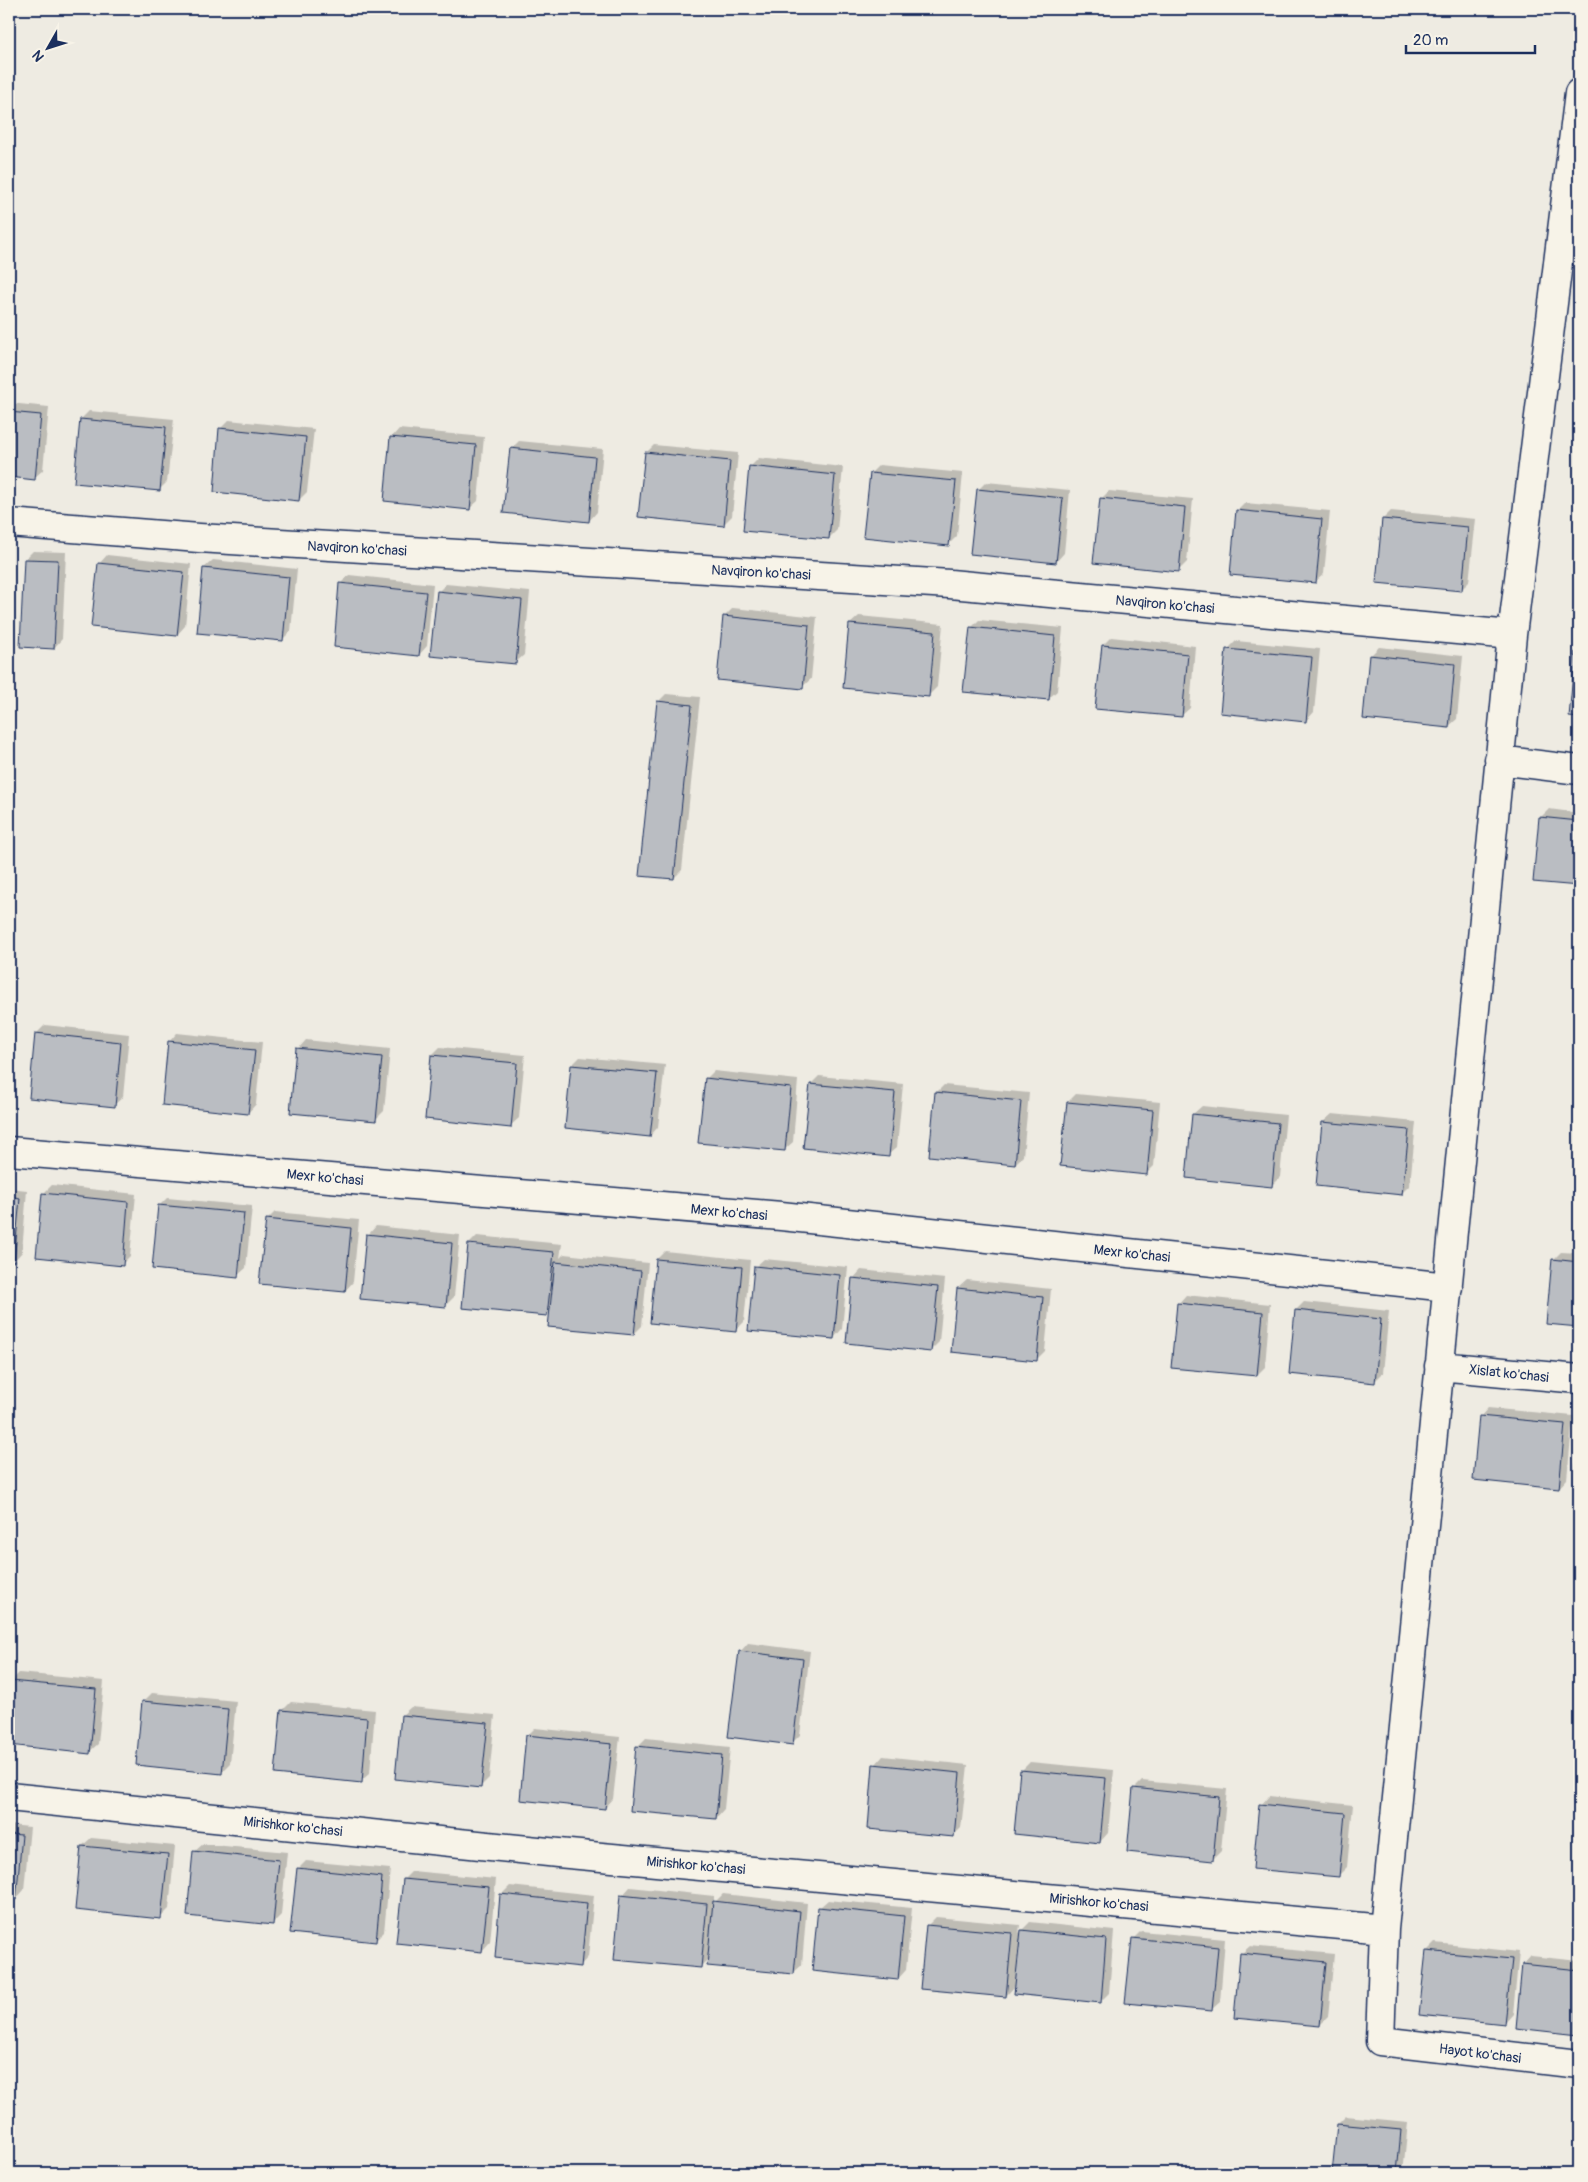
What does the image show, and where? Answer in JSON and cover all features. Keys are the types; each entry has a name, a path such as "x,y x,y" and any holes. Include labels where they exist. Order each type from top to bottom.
{"street":[{"path":"1384,1928 1512,635 1574,175 1579,93"},
{"name":"Navqiron ko'chasi","path":"9,523 199,538 950,584 1512,635"},
{"path":"1499,760 1579,770"},
{"name":"Mexr ko'chasi","path":"9,1151 781,1216 1448,1287"},
{"name":"Xislat ko'chasi","path":"1439,1366 1579,1379"},
{"name":"Mirishkor ko'chasi","path":"9,1797 568,1854 1384,1928"},
{"name":"Hayot ko'chasi","path":"1384,1928 1380,2041 1579,2064"}],"building":[{"path":"9,412 41,415 35,480 9,477"},
{"path":"80,419 166,427 160,491 74,483"},
{"path":"219,428 306,437 299,501 214,492"},
{"path":"390,437 476,445 470,510 384,501"},
{"path":"510,448 595,457 589,522 503,513"},
{"path":"645,452 730,461 724,526 638,517"},
{"path":"749,466 835,475 829,539 743,531"},
{"path":"870,473 956,481 949,546 863,537"},
{"path":"977,489 1063,498 1056,563 970,554"},
{"path":"1100,498 1185,507 1179,572 1093,563"},
{"path":"1236,510 1322,519 1316,583 1230,575"},
{"path":"1382,519 1468,527 1462,591 1376,583"},
{"path":"24,559 58,560 54,649 20,647"},
{"path":"98,563 184,572 177,636 91,627"},
{"path":"203,568 289,577 283,641 197,633"},
{"path":"339,583 426,592 419,656 334,647"},
{"path":"437,591 522,600 516,664 430,656"},
{"path":"723,616 809,625 803,689 717,680"},
{"path":"849,624 935,632 929,697 843,688"},
{"path":"970,627 1055,636 1049,700 963,692"},
{"path":"1102,645 1188,654 1182,717 1095,709"},
{"path":"1226,649 1312,657 1306,722 1220,713"},
{"path":"1575,652 1579,652 1579,718 1569,717"},
{"path":"1369,655 1455,664 1449,728 1363,719"},
{"path":"657,701 692,705 674,879 639,876"},
{"path":"1539,817 1579,821 1579,886 1533,882"},
{"path":"35,1033 121,1042 115,1107 29,1098"},
{"path":"168,1041 255,1050 248,1114 162,1105"},
{"path":"296,1048 382,1057 376,1121 290,1113"},
{"path":"431,1055 517,1063 511,1128 425,1119"},
{"path":"571,1065 657,1073 650,1137 565,1128"},
{"path":"705,1078 791,1088 785,1151 698,1143"},
{"path":"810,1084 895,1092 889,1157 803,1148"},
{"path":"935,1092 1021,1101 1015,1165 929,1156"},
{"path":"1067,1102 1153,1110 1147,1175 1060,1166"},
{"path":"1192,1114 1278,1123 1272,1187 1186,1178"},
{"path":"1322,1122 1409,1130 1402,1195 1316,1186"},
{"path":"42,1193 128,1202 123,1266 36,1257"},
{"path":"9,1196 20,1198 14,1262 9,1261"},
{"path":"158,1205 244,1213 238,1278 152,1269"},
{"path":"266,1219 351,1228 345,1292 259,1284"},
{"path":"366,1234 452,1243 446,1307 360,1299"},
{"path":"468,1244 554,1252 547,1316 462,1308"},
{"path":"656,1259 742,1267 736,1332 650,1323"},
{"path":"1552,1259 1579,1262 1579,1327 1546,1324"},
{"path":"555,1262 641,1271 634,1335 548,1327"},
{"path":"754,1266 840,1275 834,1339 748,1331"},
{"path":"852,1278 938,1287 931,1352 846,1343"},
{"path":"957,1288 1043,1297 1037,1361 951,1352"},
{"path":"1177,1303 1263,1312 1257,1376 1171,1368"},
{"path":"1295,1310 1381,1319 1375,1383 1289,1374"},
{"path":"1479,1416 1565,1424 1559,1489 1473,1480"},
{"path":"1579,1438 1579,1488 1574,1487"},
{"path":"739,1651 803,1659 793,1745 728,1737"},
{"path":"10,1681 96,1689 90,1754 9,1745"},
{"path":"142,1701 228,1709 222,1774 136,1765"},
{"path":"281,1710 367,1718 362,1783 275,1774"},
{"path":"401,1715 488,1723 481,1788 395,1779"},
{"path":"526,1735 612,1744 605,1809 520,1800"},
{"path":"636,1746 722,1755 716,1819 630,1811"},
{"path":"873,1764 960,1773 954,1837 868,1829"},
{"path":"1020,1770 1106,1778 1100,1843 1014,1834"},
{"path":"1133,1788 1219,1797 1213,1861 1127,1852"},
{"path":"1259,1804 1345,1813 1339,1877 1253,1869"},
{"path":"9,1834 22,1835 16,1900 9,1899"},
{"path":"81,1846 168,1854 161,1919 75,1910"},
{"path":"193,1851 279,1860 273,1925 187,1916"},
{"path":"297,1868 382,1877 376,1942 290,1933"},
{"path":"403,1879 489,1887 482,1952 396,1943"},
{"path":"500,1894 587,1903 581,1967 495,1958"},
{"path":"620,1895 707,1904 701,1968 614,1960"},
{"path":"713,1901 800,1911 794,1974 707,1966"},
{"path":"818,1907 904,1916 898,1980 812,1971"},
{"path":"926,1925 1012,1933 1006,1997 920,1989"},
{"path":"1021,1930 1106,1939 1101,2003 1014,1994"},
{"path":"1132,1938 1218,1947 1212,2011 1125,2003"},
{"path":"1426,1951 1512,1959 1505,2024 1419,2015"},
{"path":"1240,1953 1326,1962 1320,2026 1234,2018"},
{"path":"1522,1964 1579,1970 1579,2035 1516,2028"},
{"path":"1337,2124 1401,2130 1397,2173 1332,2173"}]}
